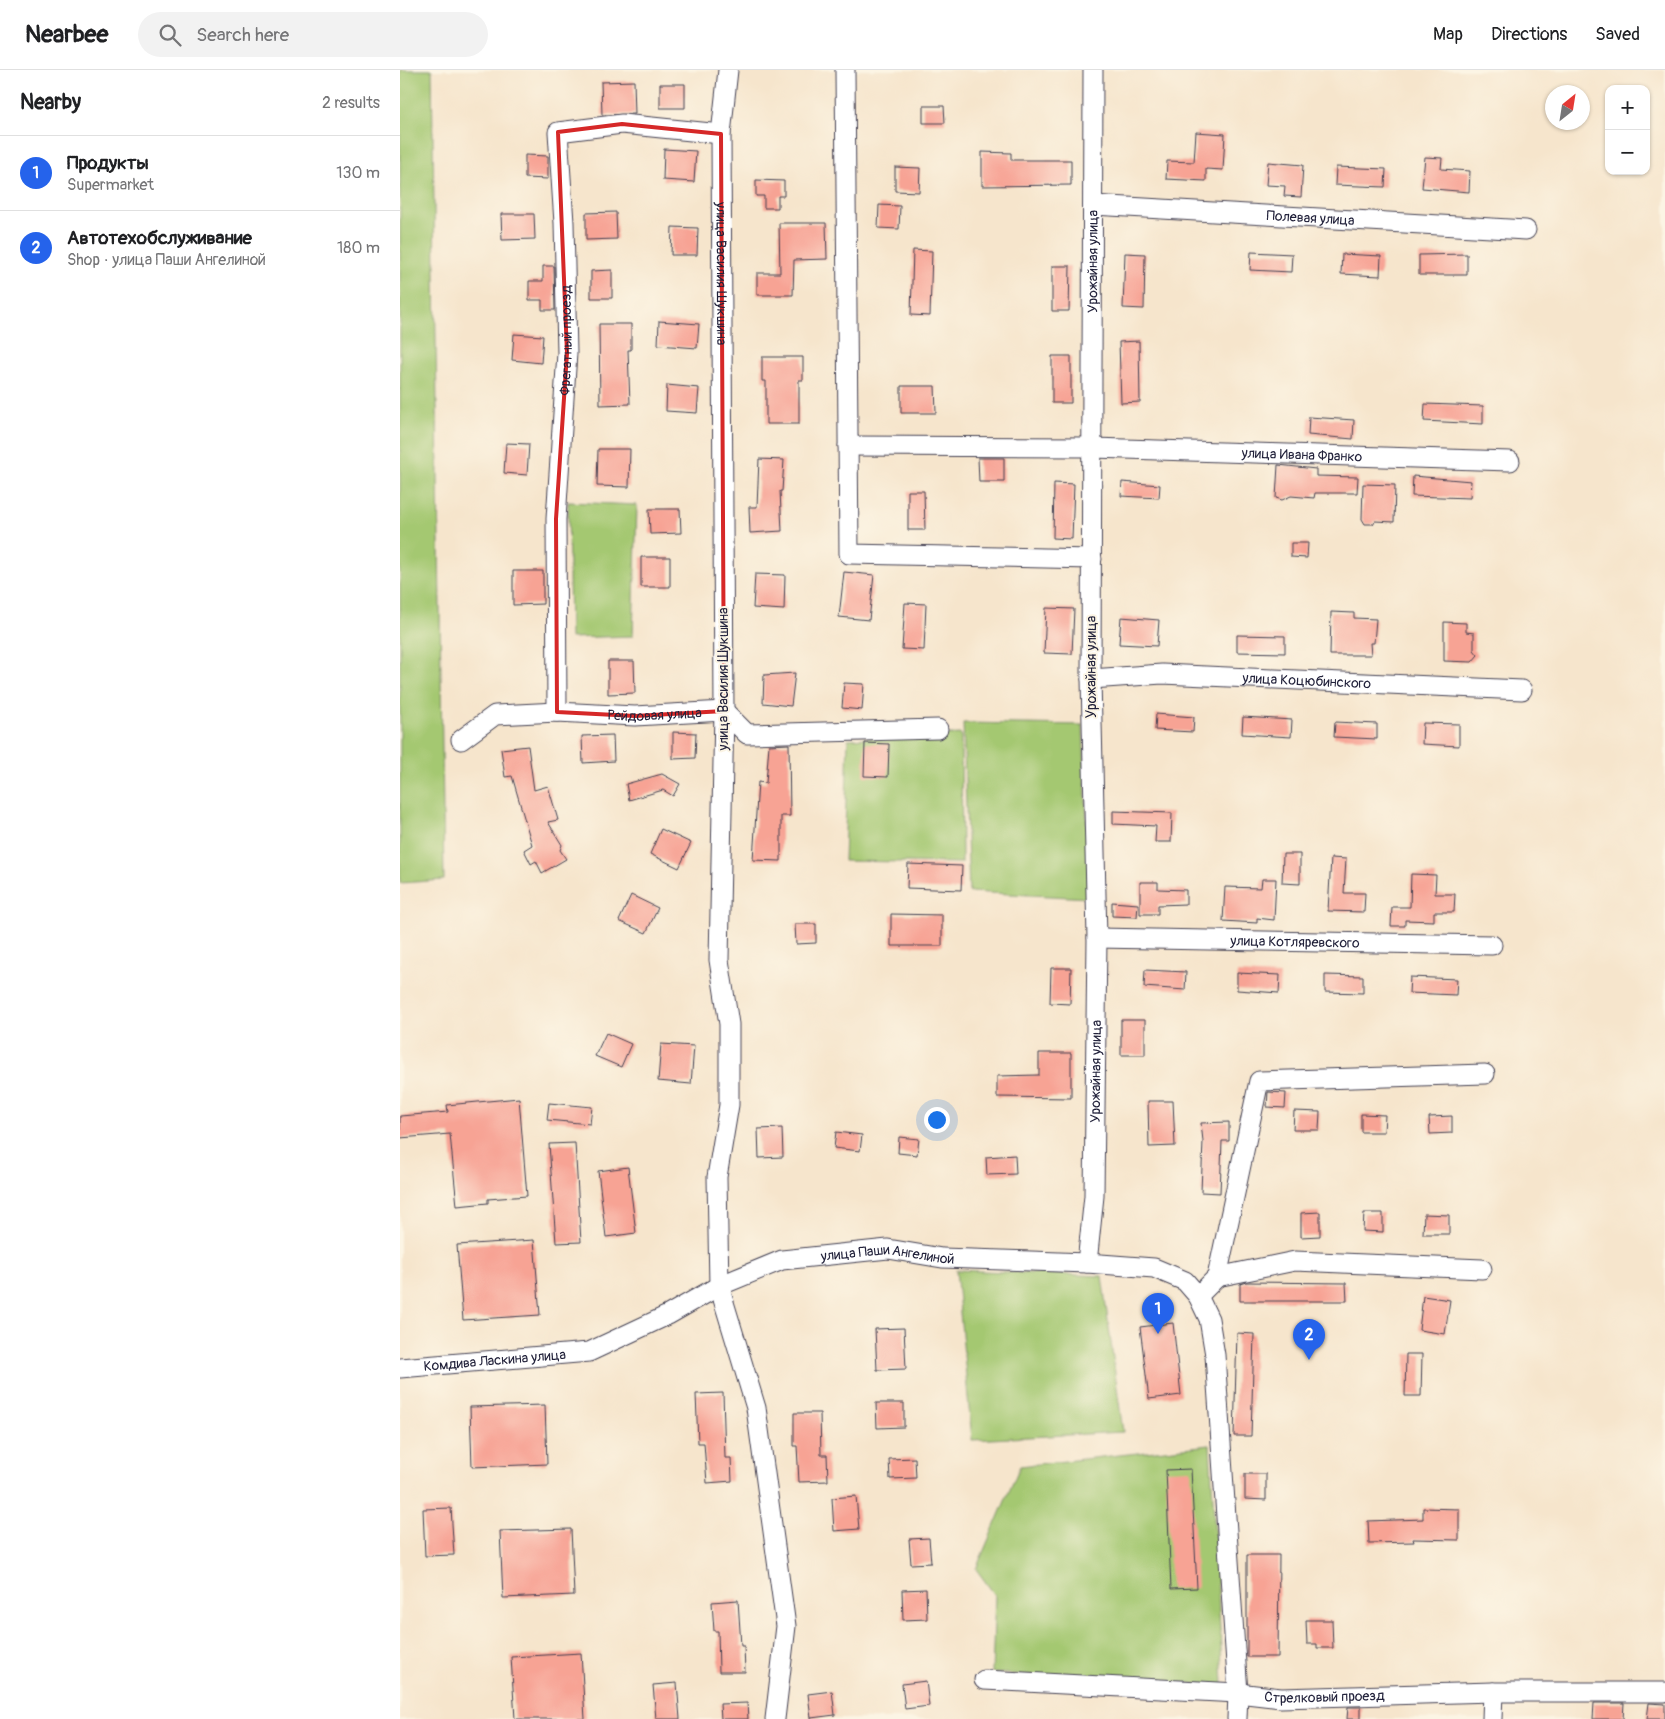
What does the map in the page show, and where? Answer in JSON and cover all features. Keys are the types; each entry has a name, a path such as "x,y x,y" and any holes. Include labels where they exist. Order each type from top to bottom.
{"street":[{"name":"улица Василия Шукшина","path":"728,70 721,134 724,711 719,960 729,1024 729,1105 717,1178 719,1286 756,1408 786,1626 775,1719"},
{"path":"845,70 849,554 1092,559"},
{"name":"Урожайная улица","path":"1087,1263 1094,1196 1097,938 1090,679 1093,448 1093,70"},
{"name":"Фрегатный проезд","path":"557,712 556,519 567,353 564,223 558,132 622,124 721,134"},
{"name":"Полевая улица","path":"1094,205 1526,230"},
{"name":"улица Ивана Франко","path":"848,446 1093,448 1510,461"},
{"name":"улица Коцюбинского","path":"1090,679 1162,674 1522,690"},
{"path":"724,711 747,734 938,729"},
{"name":"Рейдовая улица","path":"460,740 495,715 557,712 635,716 724,711"},
{"name":"улица Котляревского","path":"1097,938 1492,945"},
{"path":"1237,1719 1238,1693 1215,1355 1209,1319 1198,1296 1217,1277 1258,1081 1485,1074"},
{"name":"улица Паши Ангелиной","path":"588,1352 668,1315 719,1286 782,1260 888,1250 942,1258 1087,1263 1154,1268 1185,1281 1198,1296"},
{"path":"1217,1277 1295,1261 1482,1269"},
{"name":"Комдива Ласкина улица","path":"400,1368 588,1352"},
{"name":"Стрелковый проезд","path":"984,1680 1238,1693 1281,1698 1493,1692 1665,1692"},
{"path":"1492,1719 1493,1692"}],"highlighted area":[{"path":"622,124 721,134 724,711 635,716 557,712 556,519 567,353 558,132"}],"green space":[{"path":"400,70 432,70 444,880 400,883"},
{"path":"568,502 637,505 633,636 570,638"},
{"path":"963,723 1083,725 1090,898 969,892"},
{"path":"961,734 962,863 844,861 848,739"},
{"path":"956,1270 1102,1276 1123,1432 972,1440"},
{"path":"1210,1445 1223,1685 992,1673 995,1595 976,1569 1020,1466"}],"building":[{"path":"634,81 635,114 602,115 601,82"},
{"path":"660,84 685,84 685,108 660,108"},
{"path":"923,106 944,106 945,123 923,123"},
{"path":"1196,132 1225,134 1223,170 1206,169 1206,181 1166,179 1167,161 1194,162"},
{"path":"664,149 696,151 694,182 663,180"},
{"path":"982,152 1011,153 1011,160 1071,160 1071,185 982,186"},
{"path":"525,155 548,156 548,179 525,178"},
{"path":"1425,157 1442,158 1441,169 1470,171 1469,192 1422,188"},
{"path":"1268,162 1303,165 1301,197 1284,196 1285,186 1266,185"},
{"path":"895,167 920,168 919,192 895,191"},
{"path":"1336,167 1386,169 1385,187 1335,185"},
{"path":"756,180 784,181 784,196 778,196 778,208 764,208 764,196 756,196"},
{"path":"879,205 900,206 899,229 878,228"},
{"path":"616,212 617,239 586,240 586,213"},
{"path":"501,214 534,214 535,239 502,240"},
{"path":"779,223 826,223 827,259 794,260 793,295 757,295 757,273 780,273"},
{"path":"672,227 698,228 697,255 671,255"},
{"path":"913,250 932,251 930,316 911,315"},
{"path":"1251,252 1292,254 1291,272 1250,270"},
{"path":"1125,253 1145,254 1144,309 1123,308"},
{"path":"1342,254 1381,256 1380,276 1341,274"},
{"path":"1467,254 1467,275 1419,275 1419,255"},
{"path":"543,266 554,266 555,310 542,310 542,300 529,300 529,281 543,281"},
{"path":"1052,266 1070,266 1069,311 1052,311"},
{"path":"612,270 612,298 591,298 591,271"},
{"path":"659,321 699,324 697,348 658,345"},
{"path":"599,324 631,324 631,350 628,350 630,404 600,405"},
{"path":"514,334 543,336 541,363 512,360"},
{"path":"1139,341 1140,402 1121,403 1119,342"},
{"path":"1052,356 1071,356 1071,403 1052,403"},
{"path":"762,357 803,357 803,380 799,380 799,424 766,424 766,381 762,381"},
{"path":"667,385 699,388 697,413 666,411"},
{"path":"901,386 935,386 936,413 901,413"},
{"path":"1425,404 1483,406 1483,424 1424,421"},
{"path":"1309,417 1354,420 1353,439 1308,435"},
{"path":"506,443 529,444 527,475 504,473"},
{"path":"598,449 630,449 629,487 597,486"},
{"path":"978,458 1004,458 1004,482 979,482"},
{"path":"759,459 784,460 782,491 780,491 782,531 750,533 749,507 757,507"},
{"path":"1278,465 1316,469 1316,476 1358,477 1357,493 1315,493 1314,498 1291,496 1282,500 1276,498"},
{"path":"1413,476 1471,481 1470,498 1412,496"},
{"path":"1122,482 1160,485 1159,498 1121,496"},
{"path":"1054,483 1074,484 1072,539 1053,538"},
{"path":"1363,484 1395,485 1394,522 1375,521 1373,524 1365,524 1362,519"},
{"path":"908,491 924,491 925,530 908,530"},
{"path":"649,509 680,509 681,533 650,534"},
{"path":"1291,543 1308,543 1307,558 1291,557"},
{"path":"641,557 670,557 670,587 641,587"},
{"path":"513,571 543,571 543,604 513,605"},
{"path":"844,572 874,575 869,620 839,617"},
{"path":"755,574 785,575 784,610 753,608"},
{"path":"905,603 926,604 924,650 902,649"},
{"path":"1046,608 1074,609 1072,654 1044,653"},
{"path":"1331,612 1354,613 1354,618 1376,619 1374,643 1370,643 1371,655 1330,655"},
{"path":"1121,617 1159,620 1157,646 1119,644"},
{"path":"1444,622 1466,623 1466,632 1474,633 1474,650 1478,655 1472,662 1444,661"},
{"path":"1237,635 1285,636 1285,653 1237,652"},
{"path":"608,661 634,661 635,693 608,694"},
{"path":"795,673 791,706 763,703 764,675"},
{"path":"844,683 864,684 862,710 842,708"},
{"path":"1156,714 1194,717 1193,732 1155,730"},
{"path":"1243,717 1292,720 1291,737 1242,734"},
{"path":"1335,722 1377,724 1377,739 1334,737"},
{"path":"1423,723 1459,724 1459,746 1422,744"},
{"path":"673,732 696,733 695,758 673,759"},
{"path":"613,735 614,761 583,763 582,736"},
{"path":"865,743 889,744 888,777 864,776"},
{"path":"789,744 790,816 781,816 781,861 753,860 758,782 766,783 769,745"},
{"path":"528,746 534,790 548,786 558,820 548,822 562,845 560,850 566,859 542,873 536,861 531,864 524,850 532,845 512,776 505,777 501,749"},
{"path":"662,774 680,784 673,796 663,790 629,800 626,784"},
{"path":"1113,811 1172,813 1171,842 1155,842 1156,826 1113,824"},
{"path":"661,829 691,843 679,868 650,854"},
{"path":"1283,854 1300,854 1300,884 1282,883"},
{"path":"1331,858 1346,859 1344,893 1365,893 1364,912 1328,911"},
{"path":"908,864 962,866 961,890 907,888"},
{"path":"1411,874 1436,875 1435,894 1455,894 1454,912 1434,912 1434,921 1405,920 1405,926 1391,926 1392,907 1410,907"},
{"path":"1262,879 1276,879 1274,920 1257,918 1257,923 1223,921 1225,887 1261,888"},
{"path":"1140,882 1158,882 1158,889 1186,890 1186,904 1158,905 1158,914 1140,914"},
{"path":"631,895 658,908 646,933 619,921"},
{"path":"1112,902 1138,904 1137,917 1112,916"},
{"path":"891,914 942,915 942,946 891,946"},
{"path":"795,924 816,924 816,943 796,944"},
{"path":"1051,968 1071,968 1070,1004 1050,1003"},
{"path":"1145,970 1186,972 1185,990 1144,987"},
{"path":"1237,973 1280,975 1279,993 1237,990"},
{"path":"1325,975 1363,976 1363,993 1325,992"},
{"path":"1410,977 1457,979 1456,995 1409,993"},
{"path":"1121,1020 1145,1020 1145,1055 1121,1055"},
{"path":"606,1033 631,1044 621,1067 595,1056"},
{"path":"661,1044 694,1046 691,1084 658,1081"},
{"path":"1039,1053 1071,1053 1071,1098 997,1097 997,1076 1039,1075"},
{"path":"1268,1092 1286,1093 1285,1108 1267,1107"},
{"path":"519,1098 527,1196 488,1199 488,1203 457,1206 450,1134 400,1138 400,1116 448,1112 447,1105"},
{"path":"1148,1101 1173,1101 1175,1146 1149,1147"},
{"path":"549,1103 592,1107 590,1124 547,1120"},
{"path":"1294,1111 1320,1112 1319,1130 1293,1130"},
{"path":"1361,1114 1385,1115 1384,1132 1361,1132"},
{"path":"1452,1116 1452,1133 1430,1134 1429,1117"},
{"path":"1229,1122 1229,1141 1222,1141 1220,1193 1201,1192 1203,1141 1201,1123"},
{"path":"782,1128 783,1157 759,1158 758,1129"},
{"path":"836,1132 862,1135 860,1151 834,1148"},
{"path":"899,1137 919,1139 917,1155 898,1153"},
{"path":"575,1143 581,1242 556,1243 549,1144"},
{"path":"1015,1155 1016,1174 987,1175 986,1157"},
{"path":"628,1167 636,1233 606,1237 598,1171"},
{"path":"1320,1212 1320,1236 1301,1237 1301,1213"},
{"path":"1364,1213 1383,1213 1383,1232 1363,1231"},
{"path":"1424,1214 1449,1215 1449,1234 1423,1234"},
{"path":"534,1240 540,1315 463,1320 457,1245"},
{"path":"1246,1282 1346,1283 1347,1301 1240,1301 1240,1284"},
{"path":"1423,1296 1450,1300 1445,1334 1419,1330"},
{"path":"1173,1323 1181,1395 1149,1399 1140,1327"},
{"path":"904,1328 906,1369 877,1370 875,1329"},
{"path":"1237,1333 1254,1334 1251,1436 1234,1436"},
{"path":"1406,1354 1422,1354 1421,1396 1405,1396"},
{"path":"723,1393 725,1458 731,1458 732,1481 707,1483 704,1443 698,1443 696,1394"},
{"path":"876,1403 904,1403 904,1427 877,1428"},
{"path":"545,1405 547,1464 472,1467 470,1407"},
{"path":"794,1413 820,1413 821,1455 827,1455 828,1481 799,1482 797,1446 794,1446"},
{"path":"915,1458 916,1478 890,1479 889,1459"},
{"path":"1191,1469 1197,1588 1171,1589 1166,1470"},
{"path":"1245,1474 1266,1474 1266,1500 1245,1499"},
{"path":"856,1496 859,1529 834,1531 832,1498"},
{"path":"451,1508 454,1555 425,1556 423,1509"},
{"path":"1423,1508 1459,1509 1459,1540 1413,1539 1414,1542 1369,1543 1368,1521 1423,1519"},
{"path":"571,1529 574,1595 503,1598 500,1531"},
{"path":"929,1538 931,1563 911,1564 909,1539"},
{"path":"1247,1555 1279,1555 1278,1657 1247,1657"},
{"path":"926,1589 927,1619 903,1620 902,1590"},
{"path":"738,1600 741,1646 744,1646 745,1672 719,1672 718,1631 714,1631 712,1602"},
{"path":"1306,1620 1332,1620 1333,1648 1317,1648 1317,1644 1307,1644"},
{"path":"581,1653 585,1719 515,1719 511,1657"},
{"path":"926,1681 929,1706 905,1709 902,1684"},
{"path":"677,1683 680,1719 656,1719 653,1685"},
{"path":"832,1691 835,1715 811,1718 808,1694"},
{"path":"747,1703 748,1719 721,1719 720,1704"},
{"path":"1594,1703 1624,1703 1623,1719 1593,1719"},
{"path":"1649,1703 1665,1704 1665,1719 1647,1719"},
{"path":"1348,1707 1361,1707 1361,1719 1347,1719"}],"place":[{"name":"Продукты","path":"1158,1334"},
{"name":"Автотехобслуживание","path":"1309,1360"}]}
